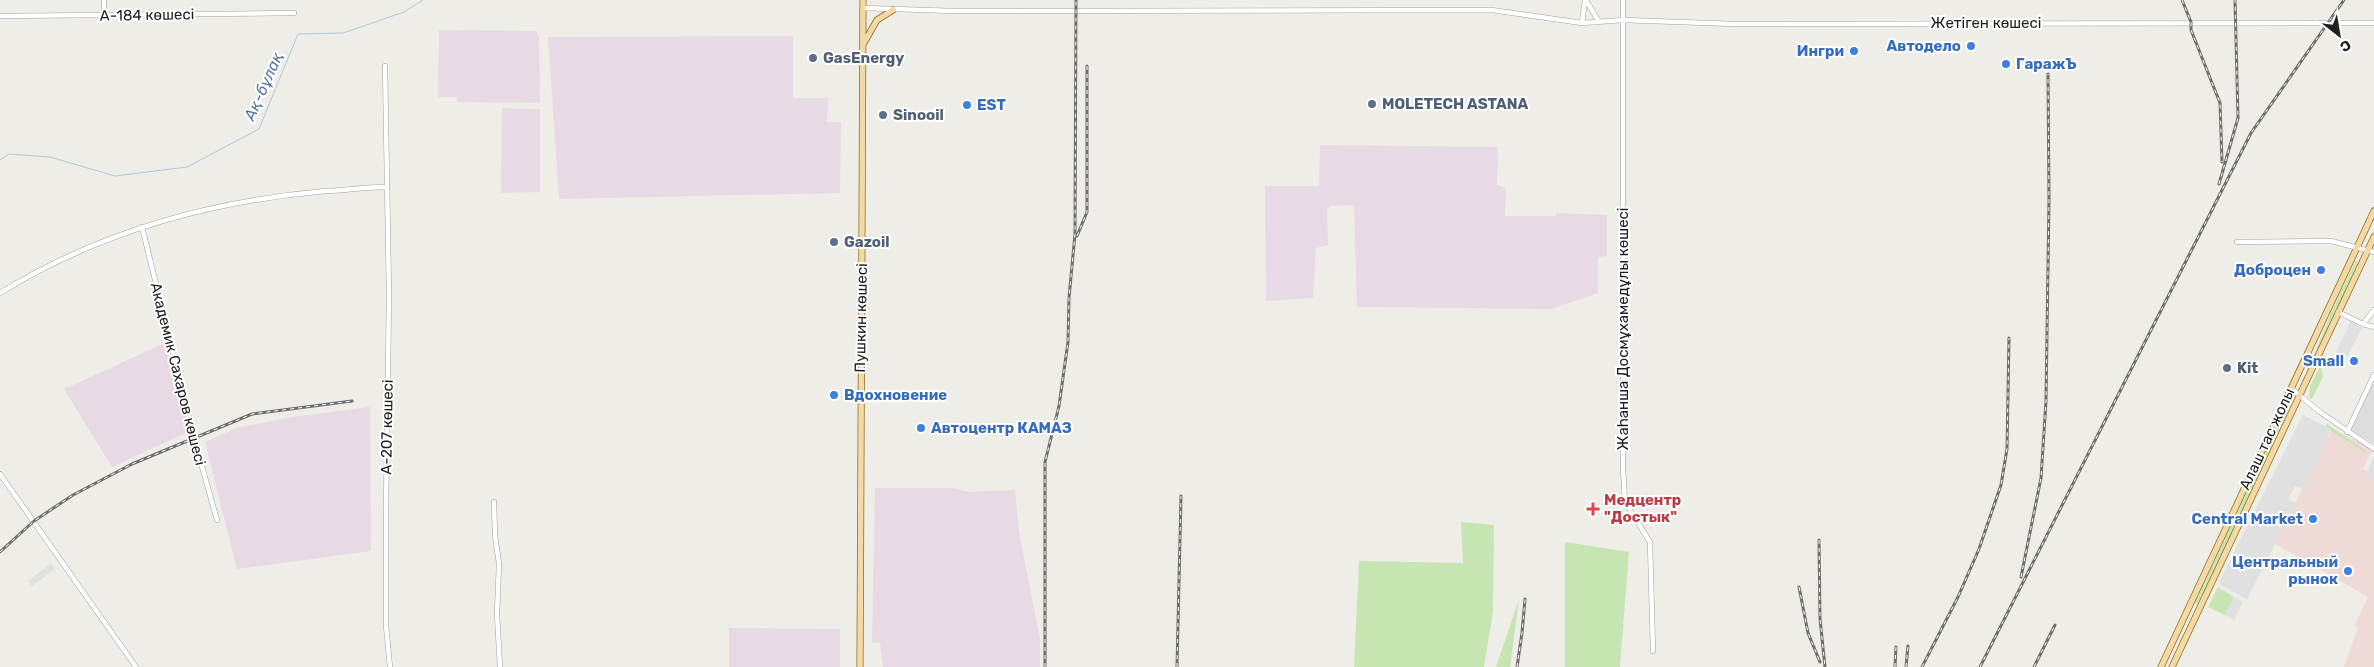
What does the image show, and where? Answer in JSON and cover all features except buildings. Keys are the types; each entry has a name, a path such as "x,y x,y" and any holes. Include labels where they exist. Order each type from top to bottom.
{"main road":[{"name":"Пушкин көшесі","path":"860,667 863,0"},
{"path":"863,45 877,20 893,10"},
{"name":"Алаш тас жолы","path":"2161,667 2374,211"},
{"name":"Алаш тас жолы","path":"2172,667 2338,312 2371,251 2374,236"},
{"path":"2187,612 2196,616"}],"street":[{"path":"104,0 104,16"},
{"path":"1586,0 1599,22"},
{"path":"1582,23 1586,0"},
{"name":"Жаһанша Досмұхамедұлы көшесі","path":"1623,0 1623,476 1625,502 1650,542 1653,651"},
{"name":"Жетіген көшесі","path":"863,8 1066,12 1492,10 1582,23 1623,20 1735,24 2374,23"},
{"name":"А-184 көшесі","path":"0,16 294,13"},
{"name":"А-207 көшесі","path":"385,66 389,296 386,626 390,667"},
{"path":"0,293 66,257 142,227 198,211 301,194 387,187"},
{"name":"Академик Сахаров көшесі","path":"142,227 216,520"},
{"path":"2237,242 2332,241 2371,251"},
{"path":"2363,324 2374,310"},
{"path":"2338,312 2374,327"},
{"path":"2347,432 2374,374"},
{"path":"2291,388 2347,432 2374,450"},
{"path":"0,474 136,667"},
{"path":"494,502 495,535 499,564 497,614 500,667"}],"shaded area":[{"path":"439,30 536,31 539,36 540,103 458,102 456,97 438,97"},
{"path":"793,36 793,98 828,98 827,122 841,122 840,193 559,199 548,37"},
{"path":"502,108 540,109 540,192 501,193"},
{"path":"1320,145 1498,147 1497,185 1506,188 1505,216 1555,216 1557,213 1607,215 1607,256 1598,257 1598,293 1552,309 1357,307 1354,205 1330,206 1327,210 1328,245 1316,248 1313,298 1266,301 1265,186 1319,186"},
{"path":"2351,321 2362,328 2347,357 2336,352"},
{"path":"165,343 190,431 112,467 64,389"},
{"path":"2374,382 2374,444 2350,430"},
{"path":"370,407 371,551 237,569 205,442 236,428 291,417"},
{"path":"2303,415 2331,429 2305,490 2295,486 2288,499 2296,503 2247,599 2218,584"},
{"name":"Центральный рынок","path":"2332,429 2373,449 2363,469 2374,475 2374,667 2344,667 2358,628 2355,624 2368,597 2275,544"},
{"path":"2374,456 2374,479 2366,475"},
{"path":"875,488 954,488 967,492 1015,490 1019,532 1040,639 1040,667 883,667 880,643 872,642"},
{"path":"51,563 55,569 32,586 28,581"},
{"path":"2234,597 2243,602 2234,621 2225,615"},
{"path":"729,628 840,629 840,667 729,667"}],"green space":[{"path":"2356,260 2358,262 2303,382 2333,308"},
{"path":"2321,365 2323,377 2312,399 2309,398 2310,386"},
{"path":"2288,404 2291,406 2199,604 2195,603"},
{"path":"2327,424 2367,452 2325,427"},
{"path":"1461,522 1494,525 1493,612 1484,667 1354,667 1359,561 1463,563"},
{"path":"1565,542 1629,552 1620,667 1565,667"},
{"path":"2218,587 2234,597 2225,615 2208,607"},
{"path":"1519,599 1510,667 1496,667"}],"waterway":[{"name":"Ақ-бұлақ","path":"0,160 9,154 50,157 115,176 187,167 259,129 298,34 343,33 404,12 423,0"}],"railway":[{"path":"1045,667 1045,462 1059,406 1068,342 1069,298 1075,234 1076,0"},
{"path":"2182,0 2191,22 2191,30 2220,103 2222,162"},
{"path":"2219,184 2238,118 2235,0"},
{"path":"1980,667 2251,133 2344,0"},
{"path":"1077,236 1087,212 1087,66"},
{"path":"2021,577 2041,478 2046,401 2049,200 2048,74"},
{"path":"1922,667 1958,597 1979,549 2001,485 2007,449 2009,338"},
{"path":"0,552 34,521 73,495 132,464 252,414 352,401"},
{"path":"1177,667 1181,496"},
{"path":"1819,540 1820,619 1825,667"},
{"path":"1799,587 1808,633 1820,662"},
{"path":"1517,667 1525,599"},
{"path":"2034,667 2055,625"},
{"path":"1906,667 1908,646"},
{"path":"1895,667 1896,647"}],"place":[{"name":"Автодело","path":"1971,46"},
{"name":"Ингри","path":"1854,51"},
{"name":"GasEnergy","path":"813,58"},
{"name":"ГаражЪ","path":"2006,64"},
{"name":"MOLETECH ASTANA","path":"1372,104"},
{"name":"EST","path":"967,105"},
{"name":"Sinooil","path":"883,115"},
{"name":"Gazoil","path":"834,242"},
{"name":"Доброцен","path":"2321,270"},
{"name":"Small","path":"2354,361"},
{"name":"Kit","path":"2227,368"},
{"name":"Вдохновение","path":"834,395"},
{"name":"Автоцентр КАМАЗ","path":"921,428"},
{"name":"Медцентр \"Достык\"","path":"1593,509"},
{"name":"Central Market","path":"2313,519"},
{"name":"Центральный рынок","path":"2348,571"}]}
